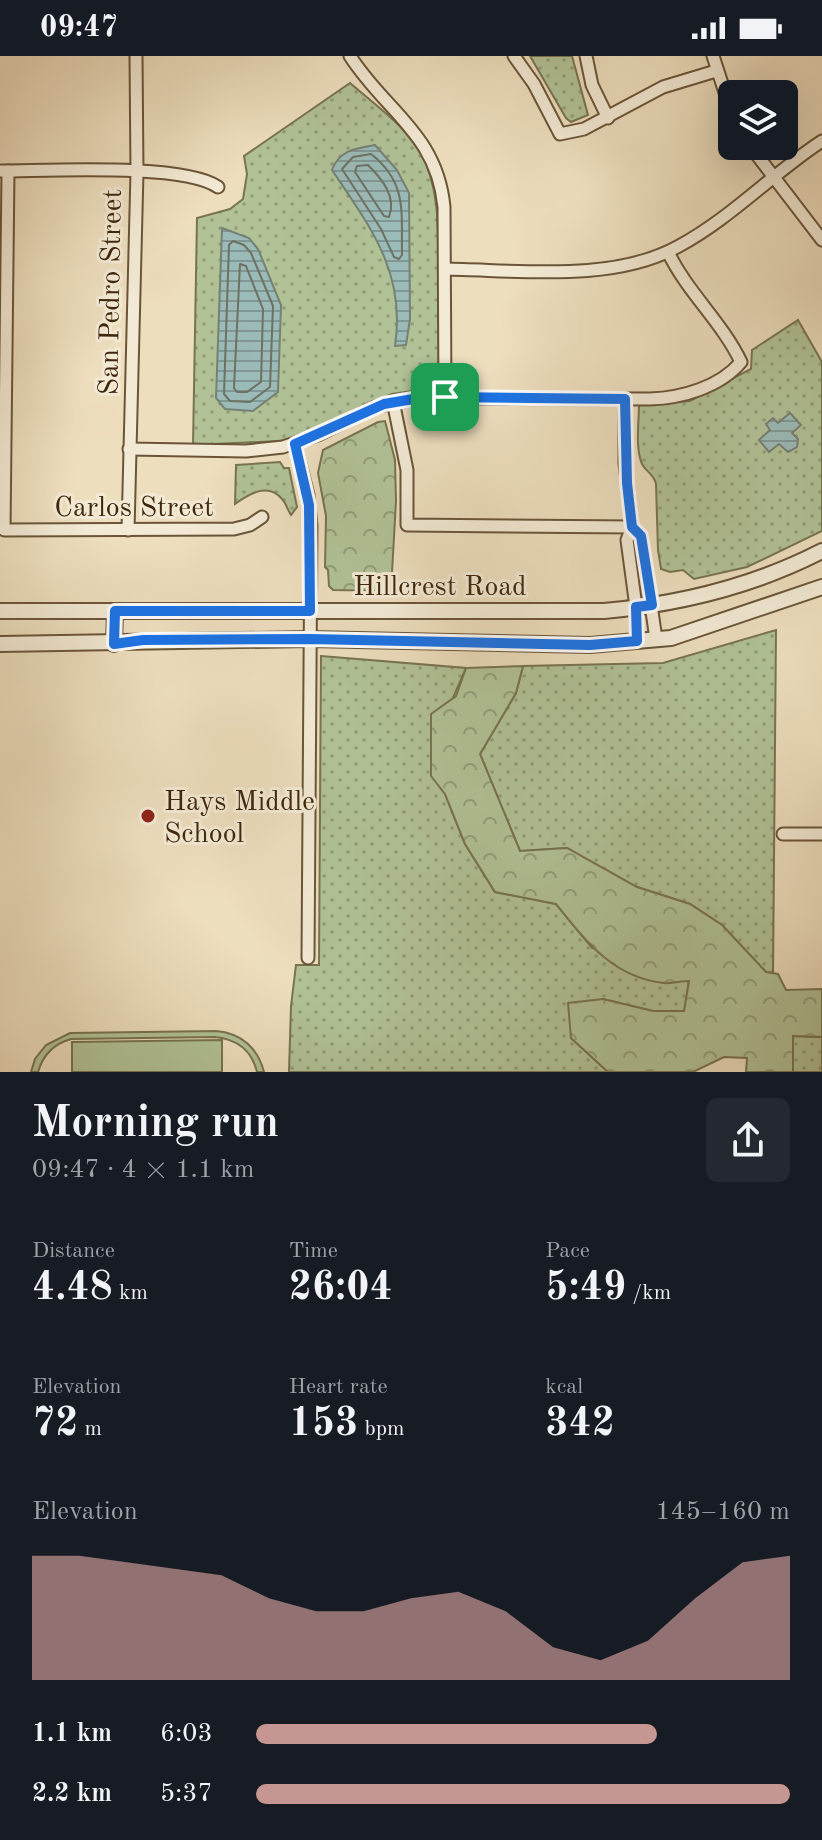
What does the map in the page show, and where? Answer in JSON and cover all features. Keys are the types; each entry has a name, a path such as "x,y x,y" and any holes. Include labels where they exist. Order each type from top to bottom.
{"street":[{"name":"San Pedro Street","path":"128,530 137,172 136,56"},
{"path":"350,56 375,90 416,133 434,162 441,183 444,205 445,397"},
{"path":"514,56 534,84 560,134 571,134 608,118 663,87 716,71"},
{"path":"586,56 592,85 608,118"},
{"path":"713,56 719,80"},
{"path":"445,269 599,270 641,262 668,252 704,230 822,141"},
{"path":"760,160 822,240"},
{"path":"4,171 137,172 191,176 207,179 218,187"},
{"name":"Carlos Street","path":"4,171 4,530 234,529 250,525 262,517"},
{"path":"129,449 258,450 295,444 366,410 393,401 445,397 625,399 685,394 717,380 741,362 724,333 682,278 668,252"},
{"path":"625,399 625,463 632,527 627,540 637,641"},
{"path":"393,401 407,470 407,525 632,527 641,536 656,639"},
{"path":"295,444 309,505 308,958"},
{"name":"Hillcrest Road","path":"0,611 583,612 652,605 744,584 822,551"},
{"name":"Hillcrest Road","path":"0,644 310,639 590,645 671,638 822,587"},
{"path":"114,644 115,611"},
{"path":"783,834 822,834"}],"green space":[{"path":"530,56 572,56 588,115 571,122 566,118"},
{"path":"350,83 414,142 432,181 438,229 439,387 392,394 306,434 280,441 193,445 197,218 230,209 243,199 247,174 244,156"},
{"path":"798,320 822,362 822,531 747,567 694,579 683,570 670,572 661,569 656,484 642,464 638,435 639,405 690,401 751,369 752,350"},
{"path":"385,421 395,460 391,591 333,590 329,586 325,567 326,516 318,473 323,450"},
{"path":"280,462 284,468 289,468 297,507 291,515 282,499 271,491 258,491 235,504 236,465"},
{"path":"776,630 773,973 766,972 722,925 690,904 637,887 567,848 520,851 480,754 516,693 523,666 663,663"},
{"path":"321,656 466,668 432,746 431,775 445,794 465,844 495,892 556,904 592,948 689,980 685,1011 653,1011 603,999 571,1038 608,1072 289,1072 296,965 319,965"},
{"path":"523,666 516,693 480,754 520,851 567,848 637,887 690,904 722,925 766,972 778,974 786,990 822,989 822,1037 793,1036 793,1072 746,1072 747,1058 724,1057 693,1072 608,1072 571,1038 568,1003 603,999 653,1011 684,1011 689,981 664,983 629,973 590,944 556,904 495,892 465,844 445,794 431,776 431,714 456,696 466,668"},
{"path":"216,1031 233,1035 247,1043 264,1072 257,1072 242,1047 215,1037 71,1039 54,1047 46,1055 38,1072 31,1072 35,1059 46,1045 70,1033"},
{"path":"793,1036 822,1037 822,1072 793,1072"},
{"path":"222,1040 222,1072 72,1072 72,1042"}],"water":[{"path":"375,145 397,170 409,193 410,319 406,345 395,346 395,296 382,252 332,170 344,154"},
{"path":"222,228 249,238 258,249 281,305 278,392 253,411 225,409 216,398"},
{"path":"790,413 801,425 792,433 798,439 797,447 788,452 779,444 769,452 759,440 770,430 766,424 773,418 778,423"}],"place":[{"name":"Hays Middle School","path":"148,816"}],"route":[{"path":"445,397 625,399 625,463 632,527 641,536 652,605 636,607 637,641 590,645 299,639 143,640 114,644 115,611 310,611 311,526 306,485 295,444 384,404 406,399 445,397"}]}
